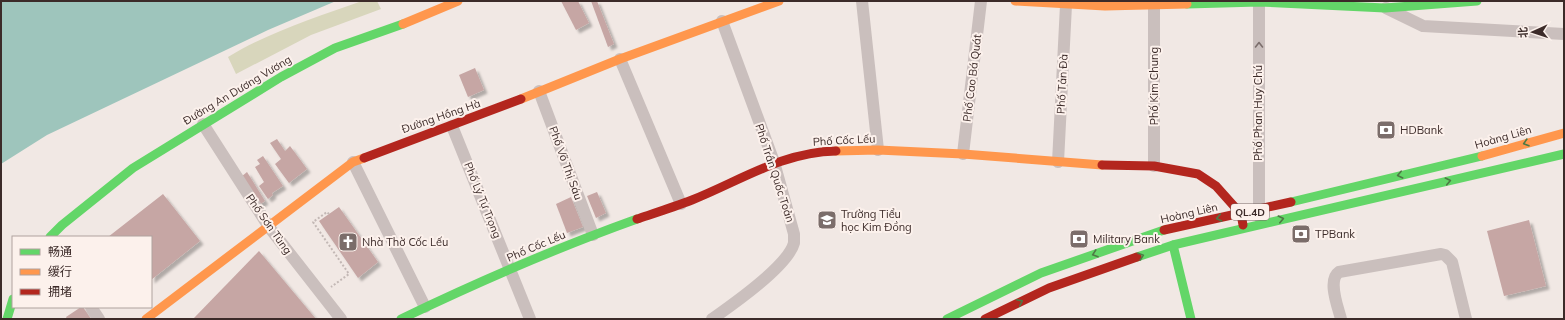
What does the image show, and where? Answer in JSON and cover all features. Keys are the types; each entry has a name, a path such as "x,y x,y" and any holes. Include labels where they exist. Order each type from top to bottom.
{"street":[{"name":"Đường An Dương Vương","path":"51,236 62,225 133,168 282,77 335,48 392,28 458,1"},
{"name":"Đường Hồng Hà","path":"146,319 353,162 390,147 483,115 620,59 779,1"},
{"path":"862,1 878,150"},
{"name":"Phố Cao Bá Quát","path":"963,154 981,1"},
{"path":"1015,1 1066,5 1154,6 1259,1 1385,8 1477,1"},
{"name":"Phố Phan Huy Chú","path":"1259,1 1258,210 1260,224"},
{"name":"Phố Tản Đà","path":"1058,162 1066,5"},
{"name":"Phố Kim Chung","path":"1154,6 1154,166"},
{"path":"1385,8 1422,26 1564,34"},
{"name":"Phố Trần Quốc Toản","path":"712,319 744,296 780,263 794,244 794,234 791,220 774,162 722,21"},
{"path":"620,59 681,204"},
{"name":"Phố Võ Thị Sáu","path":"539,91 593,235"},
{"name":"Phố Sơn Tùng","path":"203,124 269,227 341,319"},
{"name":"Phố Lý Tự Trọng","path":"452,126 530,319"},
{"name":"Hoàng Liên","path":"947,319 1041,273 1169,228 1241,214 1492,154 1564,133"},
{"path":"1541,139 1545,158"},
{"name":"Phố Cốc Lếu","path":"401,319 511,269 593,235 681,204 774,162 822,151 878,150 963,154 1058,162 1154,166 1198,174 1216,186 1241,214"},
{"name":"QL.4D","path":"985,319 1049,288 1173,245 1564,154"},
{"path":"353,162 425,307"},
{"path":"1241,214 1243,228"},
{"path":"1169,228 1191,319"},
{"path":"1341,319 1333,282 1336,274 1339,272 1441,254 1445,255 1452,262 1466,319"},
{"path":"7,319 12,302"},
{"path":"92,308 99,319"}],"path":[{"path":"322,294 349,274 313,222 327,212 329,214"}],"shaded area":[{"path":"362,1 377,1 381,9 311,35 236,74 228,57 260,40 311,19"}],"water":[{"path":"1,1 336,1 268,30 47,135 1,164"}],"building":[{"path":"561,1 578,1 589,23 576,30"},
{"path":"591,1 597,1 614,44 608,47"},
{"path":"475,68 484,90 468,97 459,75"},
{"path":"277,139 285,151 290,146 307,169 289,183 275,164 281,159 270,143"},
{"path":"263,156 283,186 272,193 273,195 268,199 259,186 264,182 255,167 260,164 257,160"},
{"path":"247,172 265,201 259,205 241,177"},
{"path":"597,192 606,213 596,218 587,196"},
{"path":"163,194 200,241 152,279 152,236 109,236"},
{"path":"571,197 583,227 567,233 556,204"},
{"name":"Nhà Thờ Cốc Lếu","path":"339,207 378,262 358,278 319,221"},
{"path":"1529,220 1546,286 1504,296 1487,231"},
{"path":"259,251 316,319 193,319"},
{"path":"80,308 84,308 91,319 67,319 66,317"}],"traffic: fast":[{"path":"1187,4 1259,2 1385,8 1477,1"},
{"path":"51,236 62,225 133,168 281,77 335,48 403,24"},
{"path":"1137,257 1173,245 1564,154"},
{"path":"1291,202 1482,156"},
{"path":"401,319 518,266 637,219"},
{"path":"947,319 1041,273 1164,230"},
{"path":"1173,245 1191,319"},
{"path":"7,319 12,302"}],"traffic: slow":[{"path":"403,24 458,1"},
{"path":"521,99 620,59 779,1"},
{"path":"1015,1 1105,6 1187,4"},
{"path":"1482,156 1564,133"},
{"path":"836,151 878,150 963,154 1102,165"},
{"path":"146,319 353,162 364,158"}],"traffic: jam":[{"path":"364,158 521,99"},
{"path":"637,219 692,200 779,162 797,156 836,151"},
{"path":"1102,165 1154,166 1198,174 1216,186 1241,214 1243,225"},
{"path":"1164,230 1291,202"},
{"path":"985,319 1049,288 1137,257"}],"place":[{"name":"HDBank","path":"1386,130"},
{"name":"Trường Tiểu học Kim Đồng","path":"827,220"},
{"name":"TPBank","path":"1301,234"},
{"name":"Military Bank","path":"1079,239"},
{"name":"Nhà Thờ Cốc Lếu","path":"348,242"}]}
